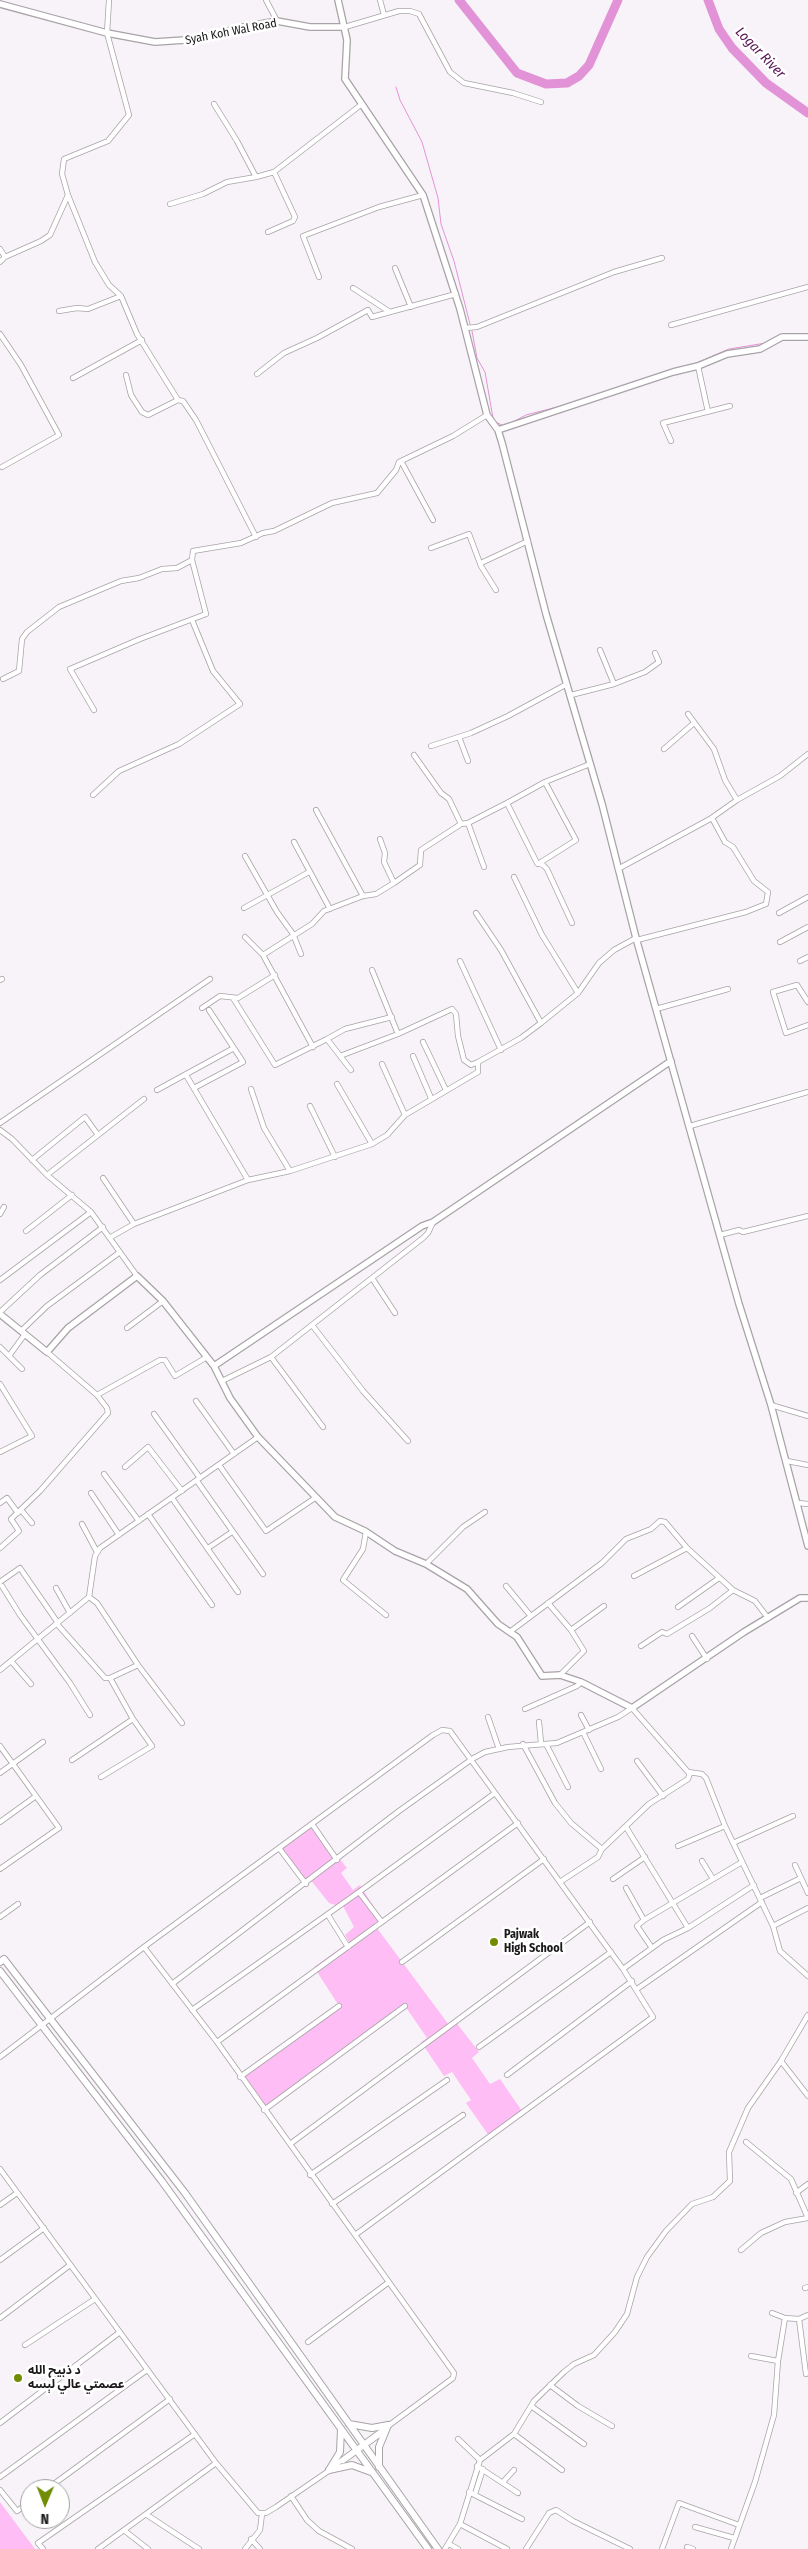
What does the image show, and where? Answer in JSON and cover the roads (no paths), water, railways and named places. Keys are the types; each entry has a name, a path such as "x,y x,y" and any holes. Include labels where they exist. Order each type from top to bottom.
{"main road":[{"path":"2,1960 51,2018 185,2193 438,2549"},
{"path":"0,1971 176,2199 428,2549"},
{"path":"168,2190 177,2183"},
{"path":"176,2199 185,2193"},
{"path":"349,2424 372,2428 388,2425"},
{"path":"379,2468 380,2447 388,2425"},
{"path":"329,2470 340,2452 341,2428"},
{"path":"329,2470 352,2465 373,2472"}],"street":[{"path":"109,0 107,33 128,115 108,141 64,159 62,174 68,195 94,262 108,285 121,296 137,334 178,400 183,401 207,439 256,537"},
{"path":"266,0 277,21"},
{"path":"338,0 345,27 348,56 345,79 423,195 466,328 487,415 498,430 636,939 720,1235 772,1405 808,1543"},
{"path":"380,0 384,15"},
{"name":"Syah Koh Wal Road","path":"0,4 107,33 155,42 182,42 238,28 277,21 310,27 345,27"},
{"path":"345,27 384,15 410,11 419,14 450,72 464,83 513,93 541,102"},
{"path":"214,104 237,141 256,178"},
{"path":"170,204 203,194 227,182 256,178 274,172 362,104"},
{"path":"268,232 293,221 295,217 274,172"},
{"path":"0,262 5,257 50,235 68,195"},
{"path":"319,276 303,236 380,207 423,195"},
{"path":"0,249 5,257"},
{"path":"466,328 477,327 614,272 662,258"},
{"path":"396,268 411,307"},
{"path":"354,288 390,312"},
{"path":"671,325 808,288"},
{"path":"257,374 284,353 317,338 368,310 372,317 456,294"},
{"path":"58,311 77,308 88,309 121,296"},
{"path":"0,334 21,365 59,435 2,467"},
{"path":"498,430 674,372 698,366 727,354 760,348 782,337 808,338"},
{"path":"73,378 142,340"},
{"path":"698,366 708,412"},
{"path":"126,375 131,395 142,412 148,415 178,400"},
{"path":"671,441 663,423 730,406"},
{"path":"94,710 70,669 140,638 206,614 192,560 193,551 230,545 274,532 332,503 377,493 401,461 453,436 487,415"},
{"path":"401,461 433,520"},
{"path":"431,548 469,534 481,566 496,590"},
{"path":"481,563 528,541"},
{"path":"3,679 19,670 22,639 27,632 59,607 121,581 139,578 162,569 177,568 192,560"},
{"path":"93,795 119,771 179,744 240,704 213,671 192,620"},
{"path":"600,650 614,684"},
{"path":"571,696 614,684 645,672 657,664 659,659 655,653"},
{"path":"431,746 460,737 508,716 567,684"},
{"path":"688,714 714,749 725,780 737,800"},
{"path":"664,749 694,723"},
{"path":"460,737 468,761"},
{"path":"618,869 712,818 737,800 780,776 808,754"},
{"path":"414,755 440,793 449,799 461,824"},
{"path":"263,955 293,934 312,924 324,911 363,896 376,894 420,866 421,850 461,824 468,823 545,782 590,764"},
{"path":"538,864 576,840 545,782"},
{"path":"507,803 538,864 543,865 547,869 572,923"},
{"path":"316,810 363,896"},
{"path":"340,1056 398,1034 452,1009 455,1010 464,1060 467,1064 471,1065 501,1050 541,1023 578,993 598,963 614,950 636,939 746,912 766,904 768,892 754,881 733,847 725,842 712,818"},
{"path":"468,823 484,867"},
{"path":"380,839 385,853 384,862 394,883"},
{"path":"294,842 330,909"},
{"path":"245,856 293,934 301,954"},
{"path":"244,908 309,872"},
{"path":"514,877 547,943 578,993"},
{"path":"779,914 808,897"},
{"path":"476,912 501,950 541,1023"},
{"path":"780,942 808,927"},
{"path":"245,938 263,955 313,1046"},
{"path":"800,962 808,957"},
{"path":"460,961 501,1050"},
{"path":"372,970 398,1034"},
{"path":"202,1008 220,996 238,998 275,975"},
{"path":"0,1123 210,980"},
{"path":"807,1000 797,985 773,992 786,1033 808,1025"},
{"path":"656,1009 728,989"},
{"path":"233,998 275,1065 345,1029 392,1017"},
{"path":"194,1088 244,1062 209,1010"},
{"path":"328,1039 351,1070"},
{"path":"423,1042 446,1090"},
{"path":"157,1090 234,1048"},
{"path":"413,1056 430,1098"},
{"path":"214,1366 414,1232 433,1222 671,1061"},
{"path":"111,1237 134,1224 248,1180 290,1171 372,1144 387,1135 405,1115 430,1098 478,1072 478,1062"},
{"path":"382,1064 405,1115"},
{"path":"186,1074 248,1180"},
{"path":"337,1084 372,1144"},
{"path":"250,1090 264,1128 290,1171"},
{"path":"690,1126 808,1092"},
{"path":"47,1175 144,1099"},
{"path":"310,1106 335,1157"},
{"path":"32,1160 85,1117 98,1135"},
{"path":"0,1130 12,1139 47,1175 91,1212 111,1237 137,1276 163,1301 214,1366 230,1398 258,1436 335,1517 366,1532 396,1551 426,1564 467,1589 498,1624 511,1631 526,1648 539,1673 546,1676 560,1675 581,1682 632,1708 690,1773"},
{"path":"103,1178 134,1224"},
{"path":"26,1231 72,1195"},
{"path":"0,1214 4,1207"},
{"path":"0,1280 91,1212"},
{"path":"720,1235 739,1230 743,1232 808,1216"},
{"path":"222,1381 271,1357 428,1234 433,1222"},
{"path":"0,1548 19,1531 11,1520 108,1412 97,1395 0,1313 40,1275 103,1227"},
{"path":"9,1356 23,1333 47,1306 120,1252"},
{"path":"47,1352 68,1328 137,1276"},
{"path":"372,1278 395,1313"},
{"path":"126,1328 163,1301"},
{"path":"312,1325 363,1391 408,1441"},
{"path":"0,1347 22,1369"},
{"path":"97,1395 160,1360 165,1360 175,1376 207,1357"},
{"path":"271,1357 323,1427"},
{"path":"0,1386 32,1436 0,1452"},
{"path":"196,1401 234,1454"},
{"path":"772,1405 808,1416"},
{"path":"154,1414 232,1532 263,1574"},
{"path":"97,1552 118,1535 258,1436"},
{"path":"125,1467 148,1447 182,1491"},
{"path":"787,1461 808,1466"},
{"path":"219,1465 266,1531 315,1498"},
{"path":"104,1474 139,1521"},
{"path":"92,1493 118,1535"},
{"path":"0,1503 7,1498 32,1523"},
{"path":"172,1498 238,1592"},
{"path":"798,1503 808,1504"},
{"path":"426,1564 463,1527 484,1512"},
{"path":"148,1514 212,1605"},
{"path":"511,1631 602,1563 626,1539 651,1529 660,1521 665,1522 687,1548 733,1590 755,1601 768,1618"},
{"path":"0,1670 89,1597 97,1552 82,1524"},
{"path":"208,1548 232,1532"},
{"path":"366,1532 363,1549 343,1580 386,1615"},
{"path":"634,1576 687,1548"},
{"path":"90,1716 70,1683 1,1584 20,1568 58,1623 105,1678 110,1678 138,1665"},
{"path":"678,1607 719,1578"},
{"path":"506,1586 530,1615"},
{"path":"56,1588 70,1613"},
{"path":"641,1646 662,1632 667,1634 710,1608 733,1590"},
{"path":"89,1597 97,1603 138,1665 182,1723"},
{"path":"172,1984 306,1884 399,1811 472,1759 499,1749 523,1744 556,1743 589,1730 632,1708 800,1598 808,1598"},
{"path":"548,1602 571,1630 584,1652 560,1675"},
{"path":"571,1630 604,1606"},
{"path":"692,1636 706,1658"},
{"path":"11,1661 30,1684"},
{"path":"102,1777 152,1746 132,1719 110,1678"},
{"path":"525,1709 578,1686 581,1682"},
{"path":"581,1715 589,1730"},
{"path":"488,1717 499,1749"},
{"path":"72,1760 132,1719"},
{"path":"540,1722 543,1743 568,1787"},
{"path":"0,2057 144,1946 312,1824 442,1730 450,1731 590,1922 653,2014 651,2019 355,2235"},
{"path":"583,1732 601,1769"},
{"path":"0,1773 44,1742"},
{"path":"523,1744 555,1803 570,1823 602,1849"},
{"path":"0,1746 59,1828 0,1868"},
{"path":"637,1761 663,1796"},
{"path":"690,1773 698,1772 706,1778 725,1826 773,1926 780,1951 808,1976"},
{"path":"560,1882 598,1857 602,1849 638,1817 649,1804 688,1778 690,1773"},
{"path":"192,2010 328,1915 495,1792"},
{"path":"0,1822 36,1796"},
{"path":"733,1843 793,1816"},
{"path":"217,2042 518,1823"},
{"path":"312,1824 337,1860"},
{"path":"626,1826 688,1928"},
{"path":"678,1846 725,1826"},
{"path":"279,1848 306,1884"},
{"path":"613,1879 645,1857"},
{"path":"402,1962 544,1859"},
{"path":"702,1861 713,1880"},
{"path":"652,1948 637,1926 742,1862"},
{"path":"795,1865 808,1893"},
{"path":"637,1989 761,1900 801,1878"},
{"path":"623,1969 652,1948 688,1928 754,1886"},
{"path":"626,1888 644,1920"},
{"path":"359,1892 381,1921"},
{"path":"0,1917 18,1904"},
{"path":"773,1926 808,1908"},
{"path":"328,1915 348,1947"},
{"path":"290,2144 590,1922"},
{"path":"144,1946 217,2042 454,2376 329,2470 262,2514"},
{"path":"479,2046 611,1952"},
{"path":"507,2075 632,1981"},
{"path":"240,2076 339,2006"},
{"path":"264,2110 406,2006"},
{"path":"446,2549 460,2524 480,2460 514,2434 531,2406 550,2385 574,2364 594,2356 615,2332 627,2314 637,2277 647,2257 682,2212 697,2200 718,2193 730,2181 731,2171 728,2157 748,2108 781,2061 808,2015"},
{"path":"781,2061 808,2096"},
{"path":"310,2174 447,2080"},
{"path":"332,2204 463,2115"},
{"path":"741,2250 761,2233 785,2222 808,2218 790,2179 746,2142"},
{"path":"0,2169 216,2464 251,2507 262,2514"},
{"path":"796,2194 808,2184"},
{"path":"0,2205 17,2193"},
{"path":"0,2260 44,2228"},
{"path":"0,2318 70,2265"},
{"path":"308,2342 389,2282"},
{"path":"25,2345 95,2299"},
{"path":"772,2312 786,2318 799,2319 808,2315"},
{"path":"731,2549 755,2482 774,2415 778,2361 786,2318"},
{"path":"799,2319 806,2374"},
{"path":"0,2423 120,2332"},
{"path":"751,2356 778,2361"},
{"path":"0,2477 147,2370"},
{"path":"550,2385 578,2406 612,2426"},
{"path":"61,2479 170,2400"},
{"path":"531,2406 584,2444"},
{"path":"43,2549 38,2543 195,2434"},
{"path":"514,2434 562,2470"},
{"path":"458,2439 480,2460"},
{"path":"98,2549 216,2464"},
{"path":"477,2466 518,2493"},
{"path":"475,2494 483,2469"},
{"path":"503,2482 514,2470"},
{"path":"0,2490 17,2512 20,2510"},
{"path":"469,2492 522,2518"},
{"path":"291,2496 307,2520 318,2531 352,2549"},
{"path":"662,2549 679,2503 739,2524"},
{"path":"526,2549 549,2513 556,2510 573,2521 630,2549"},
{"path":"245,2549 260,2530 262,2514"},
{"path":"147,2515 199,2549"},
{"path":"460,2524 507,2549"},
{"path":"694,2527 734,2538"},
{"path":"125,2531 148,2549"},
{"path":"251,2539 260,2549"},
{"path":"449,2544 458,2549"},
{"path":"687,2547 694,2549"}],"waterway":[{"name":"Logar River","path":"459,0 517,73 546,84 567,83 579,76 589,65 618,0"},
{"name":"Logar River","path":"708,0 719,29 732,48 766,83 808,113"},
{"path":"396,87 400,100 422,142 438,198 441,224 454,261 470,324"},
{"path":"472,331 477,358 485,372 493,418"},
{"path":"694,364 729,349 766,343"},
{"path":"627,384 644,379"},
{"path":"511,423 526,415 561,406"},
{"path":"495,422 502,425"}],"place":[{"name":"Pajwak High School","path":"494,1942"},
{"name":"د ذبیح الله عصمتي عالي لېسه","path":"18,2378"}]}
